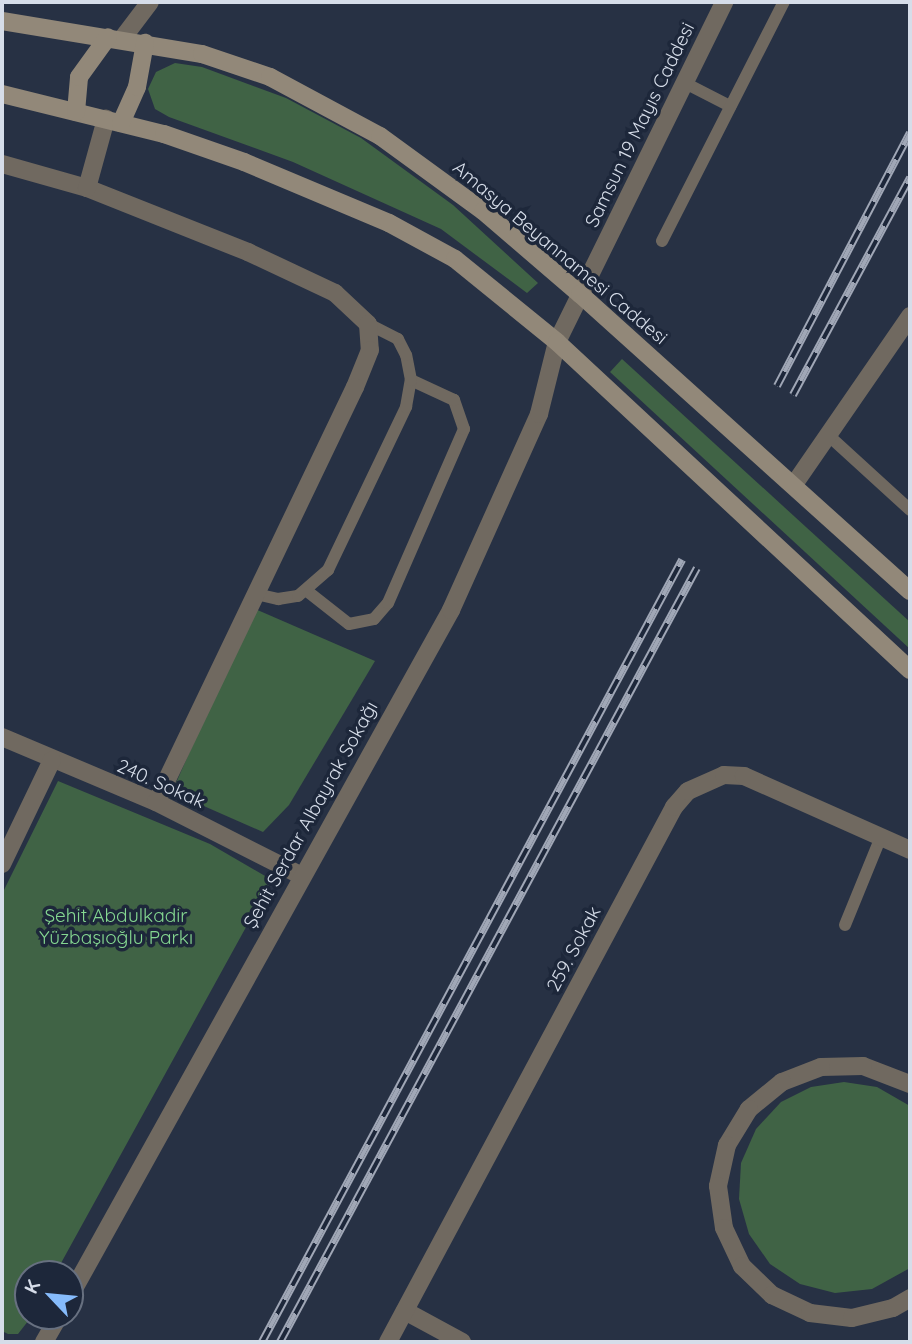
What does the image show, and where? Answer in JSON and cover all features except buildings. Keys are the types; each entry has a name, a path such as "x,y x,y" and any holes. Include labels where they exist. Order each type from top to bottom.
{"main road":[{"name":"Amasya Beyannamesi Caddesi","path":"2,21 202,54 270,77 331,106 380,136 483,211 580,294 794,483 910,591"},
{"path":"76,112 79,77 115,38"},
{"path":"113,121 137,87 145,43"},
{"path":"2,94 113,121 244,162 389,223 454,259 557,342 910,670"}],"street":[{"path":"115,38 150,2"},
{"name":"Samsun 19 Mayıs Caddesi","path":"557,342 724,2"},
{"path":"87,188 113,121"},
{"path":"2,164 87,188 248,252 335,293 368,324 370,350 355,387 156,802"},
{"path":"794,483 910,316"},
{"name":"Şehit Serdar Albayrak Sokağı","path":"84,1270 300,875 451,610 539,414 557,342"},
{"name":"240. Sokak","path":"2,737 156,802 300,875"},
{"path":"2,864 52,760"},
{"name":"259. Sokak","path":"388,1342 674,807 688,791 724,775 744,776 910,850"},
{"path":"910,1084 863,1066 821,1067 782,1082 749,1109 727,1145 718,1186 724,1228 738,1256 772,1295 810,1313 852,1318 893,1308 910,1298"},
{"path":"405,1311 462,1342"}],"lane":[{"path":"662,241 783,2"},
{"path":"685,83 730,106"},
{"path":"256,594 288,598 307,591 328,570 406,407 411,380 397,339 368,324"},
{"path":"307,591 349,624 373,619 388,603 464,429 454,401 411,380"},
{"path":"828,435 910,510"},
{"path":"845,925 881,837"}],"green space":[{"path":"175,63 202,67 286,98 361,138 453,205 538,283 527,293 441,229 293,162 169,117 155,109 148,89 156,72"},
{"path":"622,359 910,622 910,649 610,372"},
{"path":"253,608 375,661 289,805 263,832 172,792"},
{"name":"Şehit Abdulkadir Yüzbaşıoğlu Parkı","path":"58,781 210,844 272,880 63,1260 14,1260 14,1330 21,1330 18,1334 2,1331 2,894"},
{"path":"844,1082 877,1087 910,1106 910,1268 872,1289 835,1293 800,1284 770,1264 749,1234 739,1199 741,1163 756,1129 781,1102 811,1087"}],"railway":[{"path":"777,386 910,133"},
{"path":"793,395 910,178"},
{"path":"262,1342 682,560"},
{"path":"280,1342 697,568"}]}
